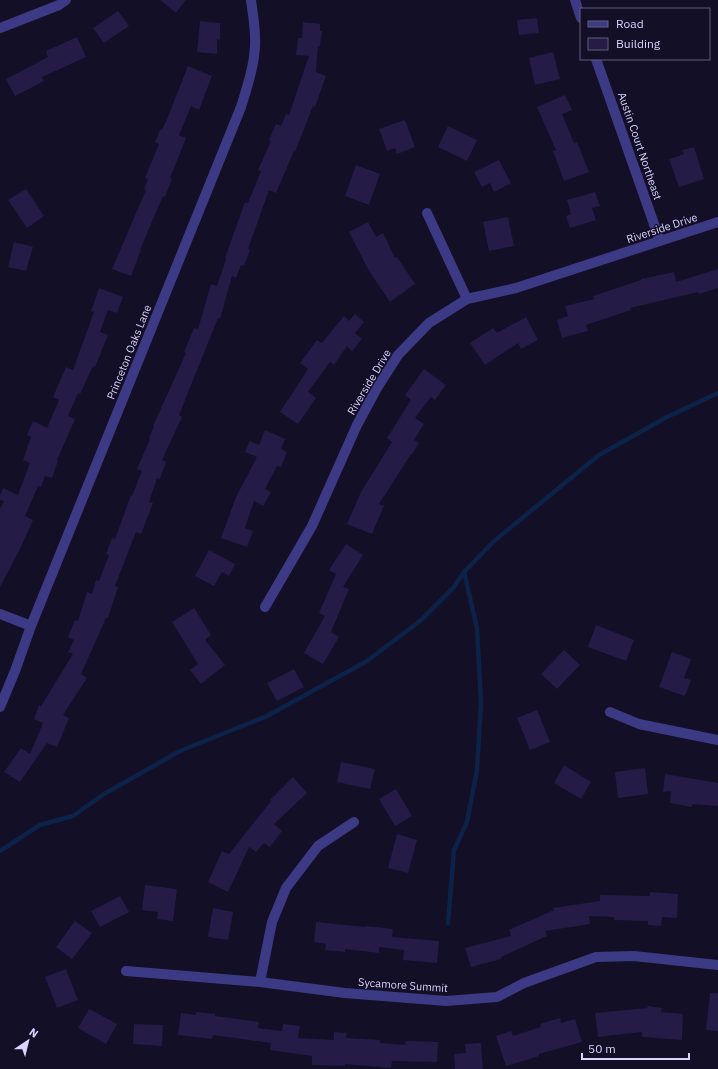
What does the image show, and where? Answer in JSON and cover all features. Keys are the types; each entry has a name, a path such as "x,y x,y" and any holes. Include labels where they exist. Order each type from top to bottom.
{"street":[{"path":"0,28 59,5 66,0"},
{"name":"Princeton Oaks Lane","path":"0,707 31,626 241,106 251,73 256,46 251,0"},
{"path":"575,0 580,15"},
{"name":"Austin Court Northeast","path":"596,60 660,241"},
{"path":"428,213 467,299"},
{"name":"Riverside Drive","path":"265,607 312,526 357,425 377,388 398,355 429,323 467,299 516,288 718,222"},
{"path":"0,614 31,626"},
{"path":"610,712 639,724 718,740"},
{"path":"260,982 272,922 286,888 318,846 354,822"},
{"name":"Sycamore Summit","path":"126,971 260,982 345,993 446,1001 498,997 524,983 596,957 634,956 718,966"}],"building":[{"path":"160,0 186,0 176,13"},
{"path":"118,11 129,26 104,43 93,28"},
{"path":"537,18 539,33 519,35 517,20"},
{"path":"200,21 220,23 220,40 217,39 217,54 197,52"},
{"path":"303,22 320,24 320,31 322,31 320,46 318,46 316,72 326,76 315,107 313,106 295,152 294,151 276,193 269,190 248,249 250,250 244,266 241,265 236,278 232,276 220,319 218,318 179,415 182,417 162,460 166,462 160,479 157,478 149,502 153,503 141,534 136,532 115,586 118,587 108,618 106,618 81,674 87,678 63,715 69,718 57,747 47,743 20,782 4,772 21,748 30,754 43,723 34,719 39,705 41,706 73,654 68,652 74,640 68,637 75,620 78,621 87,592 92,594 96,580 99,581 109,555 106,554 112,538 115,539 131,495 132,496 142,471 137,469 150,439 153,426 186,353 184,352 194,328 198,329 211,284 217,286 226,259 225,258 245,202 248,203 261,171 258,170 271,141 269,140 276,124 281,126 286,114 289,115 309,56 296,55 298,38 302,38"},
{"path":"77,37 86,57 42,77 44,81 15,96 6,79 48,57 46,51"},
{"path":"553,52 560,79 535,85 529,58"},
{"path":"188,66 212,76 199,110 191,106 179,135 186,138 170,178 172,179 165,197 163,196 140,250 131,276 112,269 146,190 144,189 148,179 145,178 159,144 155,142 167,119"},
{"path":"565,95 572,110 562,114 574,143 577,142 589,172 564,181 553,151 556,150 537,107"},
{"path":"405,120 415,147 397,154 395,148 387,151 379,129"},
{"path":"448,126 477,140 467,161 438,147"},
{"path":"694,147 704,179 679,187 669,159 684,154 682,150"},
{"path":"499,160 511,183 494,192 490,183 482,187 474,172"},
{"path":"356,165 380,174 369,205 345,196"},
{"path":"26,189 44,216 27,228 8,200"},
{"path":"595,192 600,206 592,208 596,220 570,228 566,216 571,214 567,200"},
{"path":"508,217 514,246 489,251 483,222"},
{"path":"368,222 376,237 383,233 395,258 397,257 415,284 390,302 369,271 349,232"},
{"path":"14,242 33,247 26,271 8,267"},
{"path":"718,269 718,288 699,294 698,292 630,308 631,310 586,325 588,331 562,338 557,320 568,316 565,306 594,299 593,296 641,279 674,272 676,282"},
{"path":"99,288 123,297 117,313 108,310 100,332 108,335 95,367 93,366 80,394 78,393 68,416 75,419 57,460 58,461 52,478 45,476 41,487 38,486 25,516 33,520 0,587 0,509 4,501 0,500 0,495 3,488 18,495 30,463 23,460 31,437 27,435 33,421 47,428 59,400 53,397 66,367 73,370 94,312 91,311"},
{"path":"355,314 364,322 355,333 362,339 352,351 347,346 334,365 330,362 308,392 316,398 298,424 280,412 308,369 300,363 317,340 322,343 344,316 349,321"},
{"path":"526,317 538,340 521,349 518,343 485,365 470,343 493,328 497,333"},
{"path":"424,369 446,385 435,400 431,397 415,418 424,424 414,440 419,443 379,504 384,506 372,534 347,524 361,492 392,442 387,438 411,400 405,395"},
{"path":"265,430 285,439 281,449 287,452 281,467 277,466 265,489 271,492 263,506 254,501 245,528 253,531 247,547 221,538 236,497 257,457 245,452 250,441 259,445"},
{"path":"346,544 363,555 343,587 349,589 331,632 339,637 323,664 304,653 325,616 319,613 336,574 329,570"},
{"path":"209,550 235,564 229,576 222,572 214,586 195,576"},
{"path":"194,608 211,635 205,640 225,665 201,684 190,670 198,664 172,622"},
{"path":"596,625 634,640 626,661 588,647"},
{"path":"564,650 580,665 557,689 541,674"},
{"path":"672,652 691,659 684,678 691,680 685,696 659,687"},
{"path":"294,669 304,687 277,701 267,683"},
{"path":"537,710 550,742 530,750 517,718"},
{"path":"341,762 375,769 370,789 337,782"},
{"path":"564,765 591,782 581,799 554,783"},
{"path":"645,768 648,794 618,798 615,772"},
{"path":"665,774 718,783 718,806 692,804 692,807 670,803 671,791 663,792"},
{"path":"293,777 307,793 274,824 282,831 270,847 264,843 256,852 249,847 228,892 208,882 222,851 229,854 271,801 270,800"},
{"path":"396,789 412,816 395,826 379,799"},
{"path":"397,834 417,840 408,873 388,868"},
{"path":"145,885 177,889 173,921 157,919 158,912 142,910"},
{"path":"650,892 678,894 677,918 662,917 661,926 648,925 648,921 614,920 614,917 589,916 590,924 545,931 547,936 501,957 501,959 471,967 465,948 511,936 509,930 554,910 553,908 600,901 600,895 650,896"},
{"path":"120,896 129,912 100,927 91,911"},
{"path":"213,908 233,912 228,940 208,937"},
{"path":"75,921 92,933 72,959 56,947"},
{"path":"316,922 393,929 392,937 439,941 437,963 403,960 404,950 379,947 379,953 345,949 345,952 325,950 326,944 314,942"},
{"path":"66,969 78,1000 57,1008 45,977"},
{"path":"710,993 718,993 718,1031 706,1030"},
{"path":"648,1006 662,1008 661,1012 683,1014 682,1040 642,1037 642,1032 598,1037 595,1013 647,1008"},
{"path":"89,1009 117,1024 106,1044 78,1028"},
{"path":"196,1012 259,1022 258,1028 282,1031 283,1024 300,1026 298,1038 334,1040 334,1032 347,1033 346,1038 380,1040 380,1043 405,1045 406,1041 438,1042 437,1062 392,1061 391,1068 345,1064 345,1066 312,1065 312,1056 270,1050 271,1043 213,1035 212,1039 178,1035 181,1013 196,1015"},
{"path":"560,1018 561,1023 575,1019 582,1042 539,1054 539,1056 506,1066 496,1036 511,1031 513,1036 541,1027 540,1024"},
{"path":"134,1024 163,1025 162,1046 133,1044"},
{"path":"481,1043 483,1069 455,1069 454,1054 466,1053 465,1044"}],"waterway":[{"path":"0,851 40,825 73,816 104,794 180,751 267,716 367,661 420,621 453,588 464,572 493,542 599,455 667,417 718,393"},
{"path":"448,923 454,850 467,822 477,770 481,703 477,628 464,572"}]}
